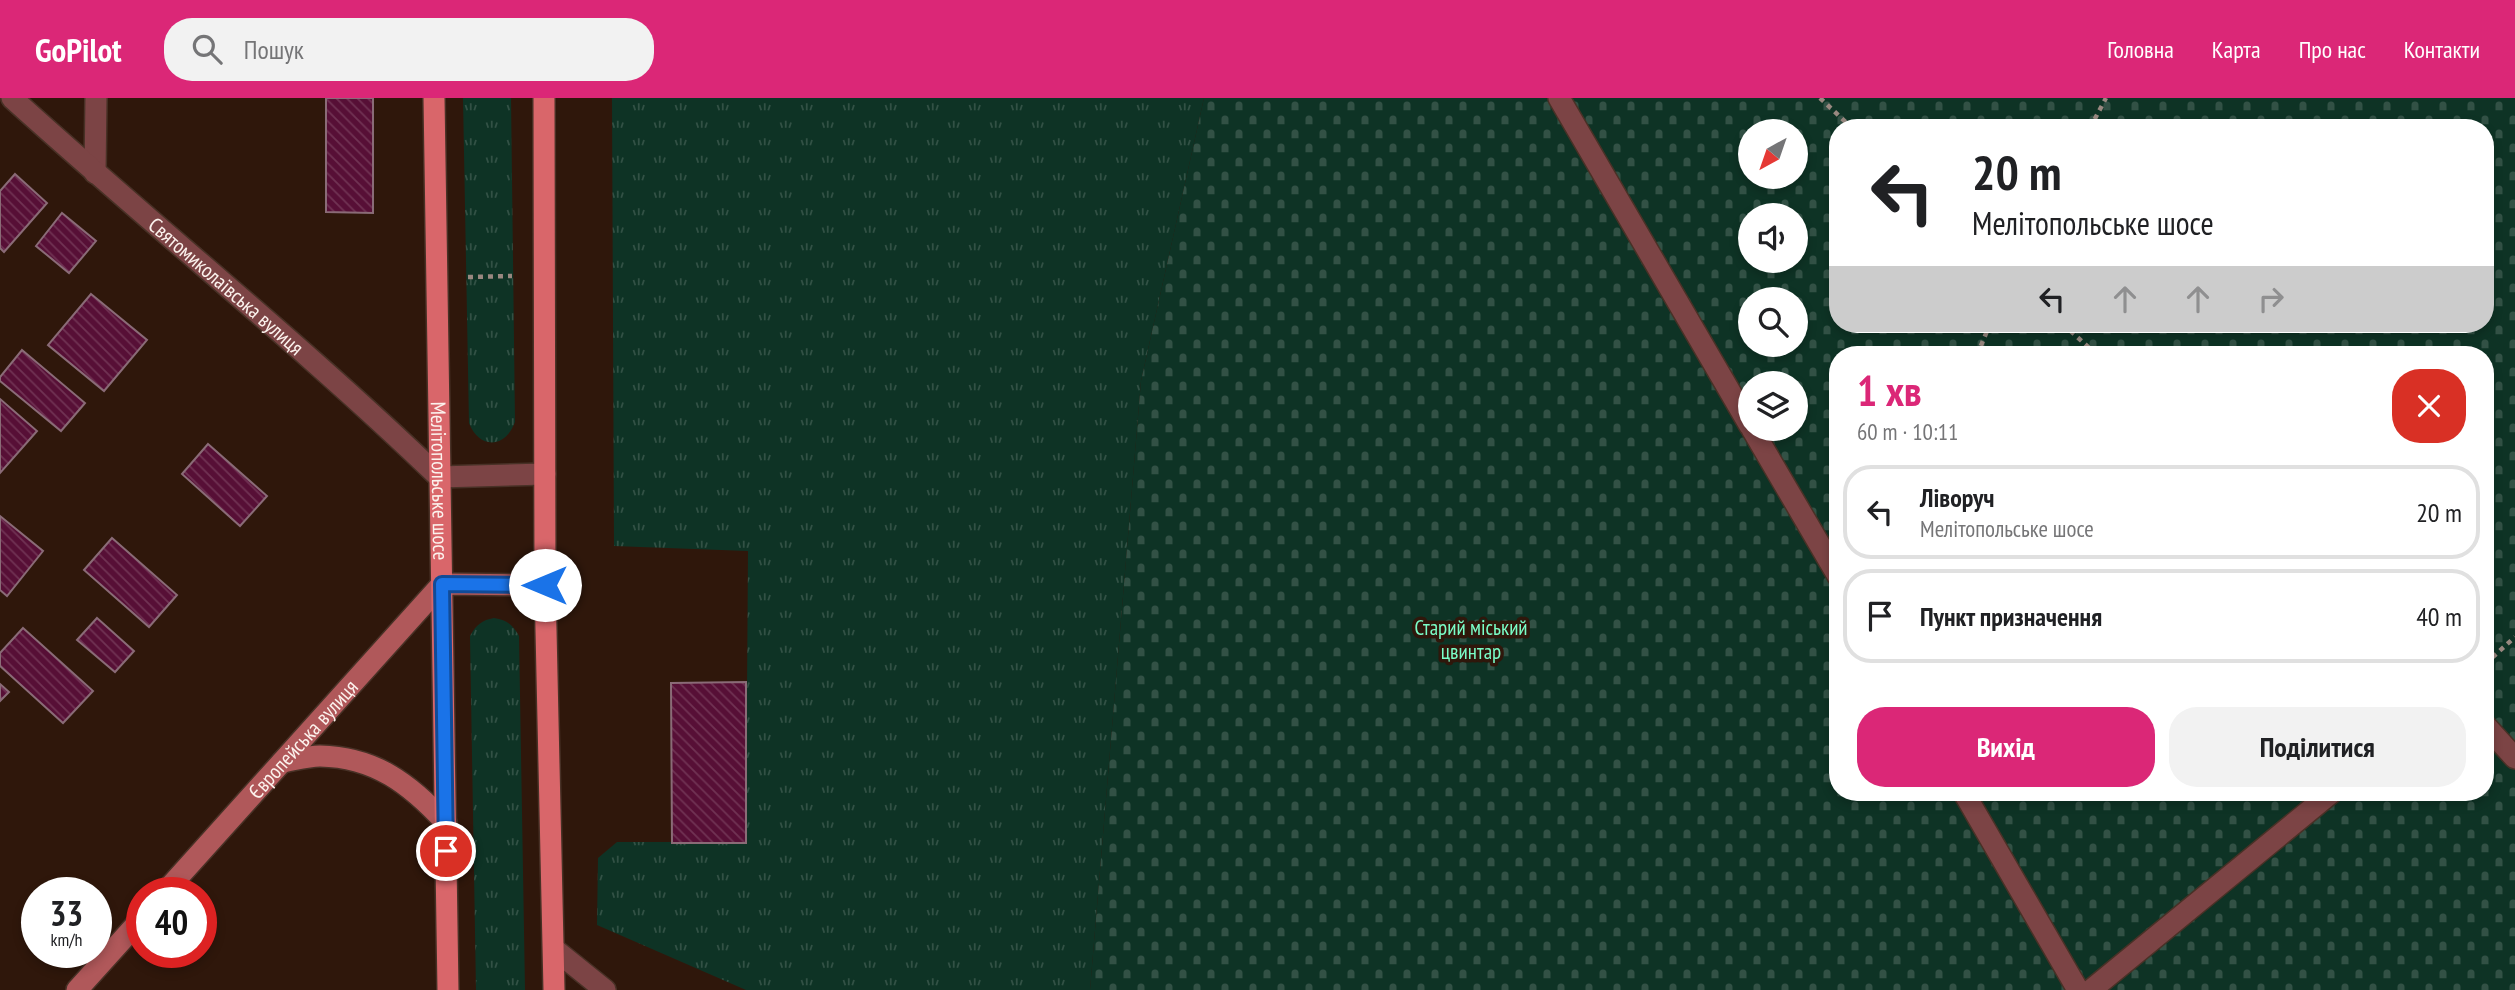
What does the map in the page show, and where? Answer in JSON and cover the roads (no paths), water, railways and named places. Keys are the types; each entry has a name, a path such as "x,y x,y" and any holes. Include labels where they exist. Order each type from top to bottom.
{"main road":[{"name":"Мелітопольське шосе","path":"434,98 448,990"},
{"path":"544,98 545,585 554,990"}],"street":[{"name":"Святомиколаївська вулиця","path":"12,98 95,173 358,399 439,477"},
{"path":"95,173 96,98"},
{"path":"1559,98 1738,405"},
{"path":"1759,441 1829,561"},
{"path":"439,477 545,474"},
{"path":"442,584 545,585"},
{"name":"Європейська вулиця","path":"178,877 442,584"},
{"path":"2494,735 2515,758"},
{"path":"282,762 319,756 365,763 397,778 420,794 446,823"},
{"path":"1969,801 2078,990"},
{"path":"2091,990 2321,801"},
{"path":"77,990 126,936"},
{"path":"554,949 605,990"}],"park label":[{"name":"Старий міський цвинтар","path":"1471,639"}]}
